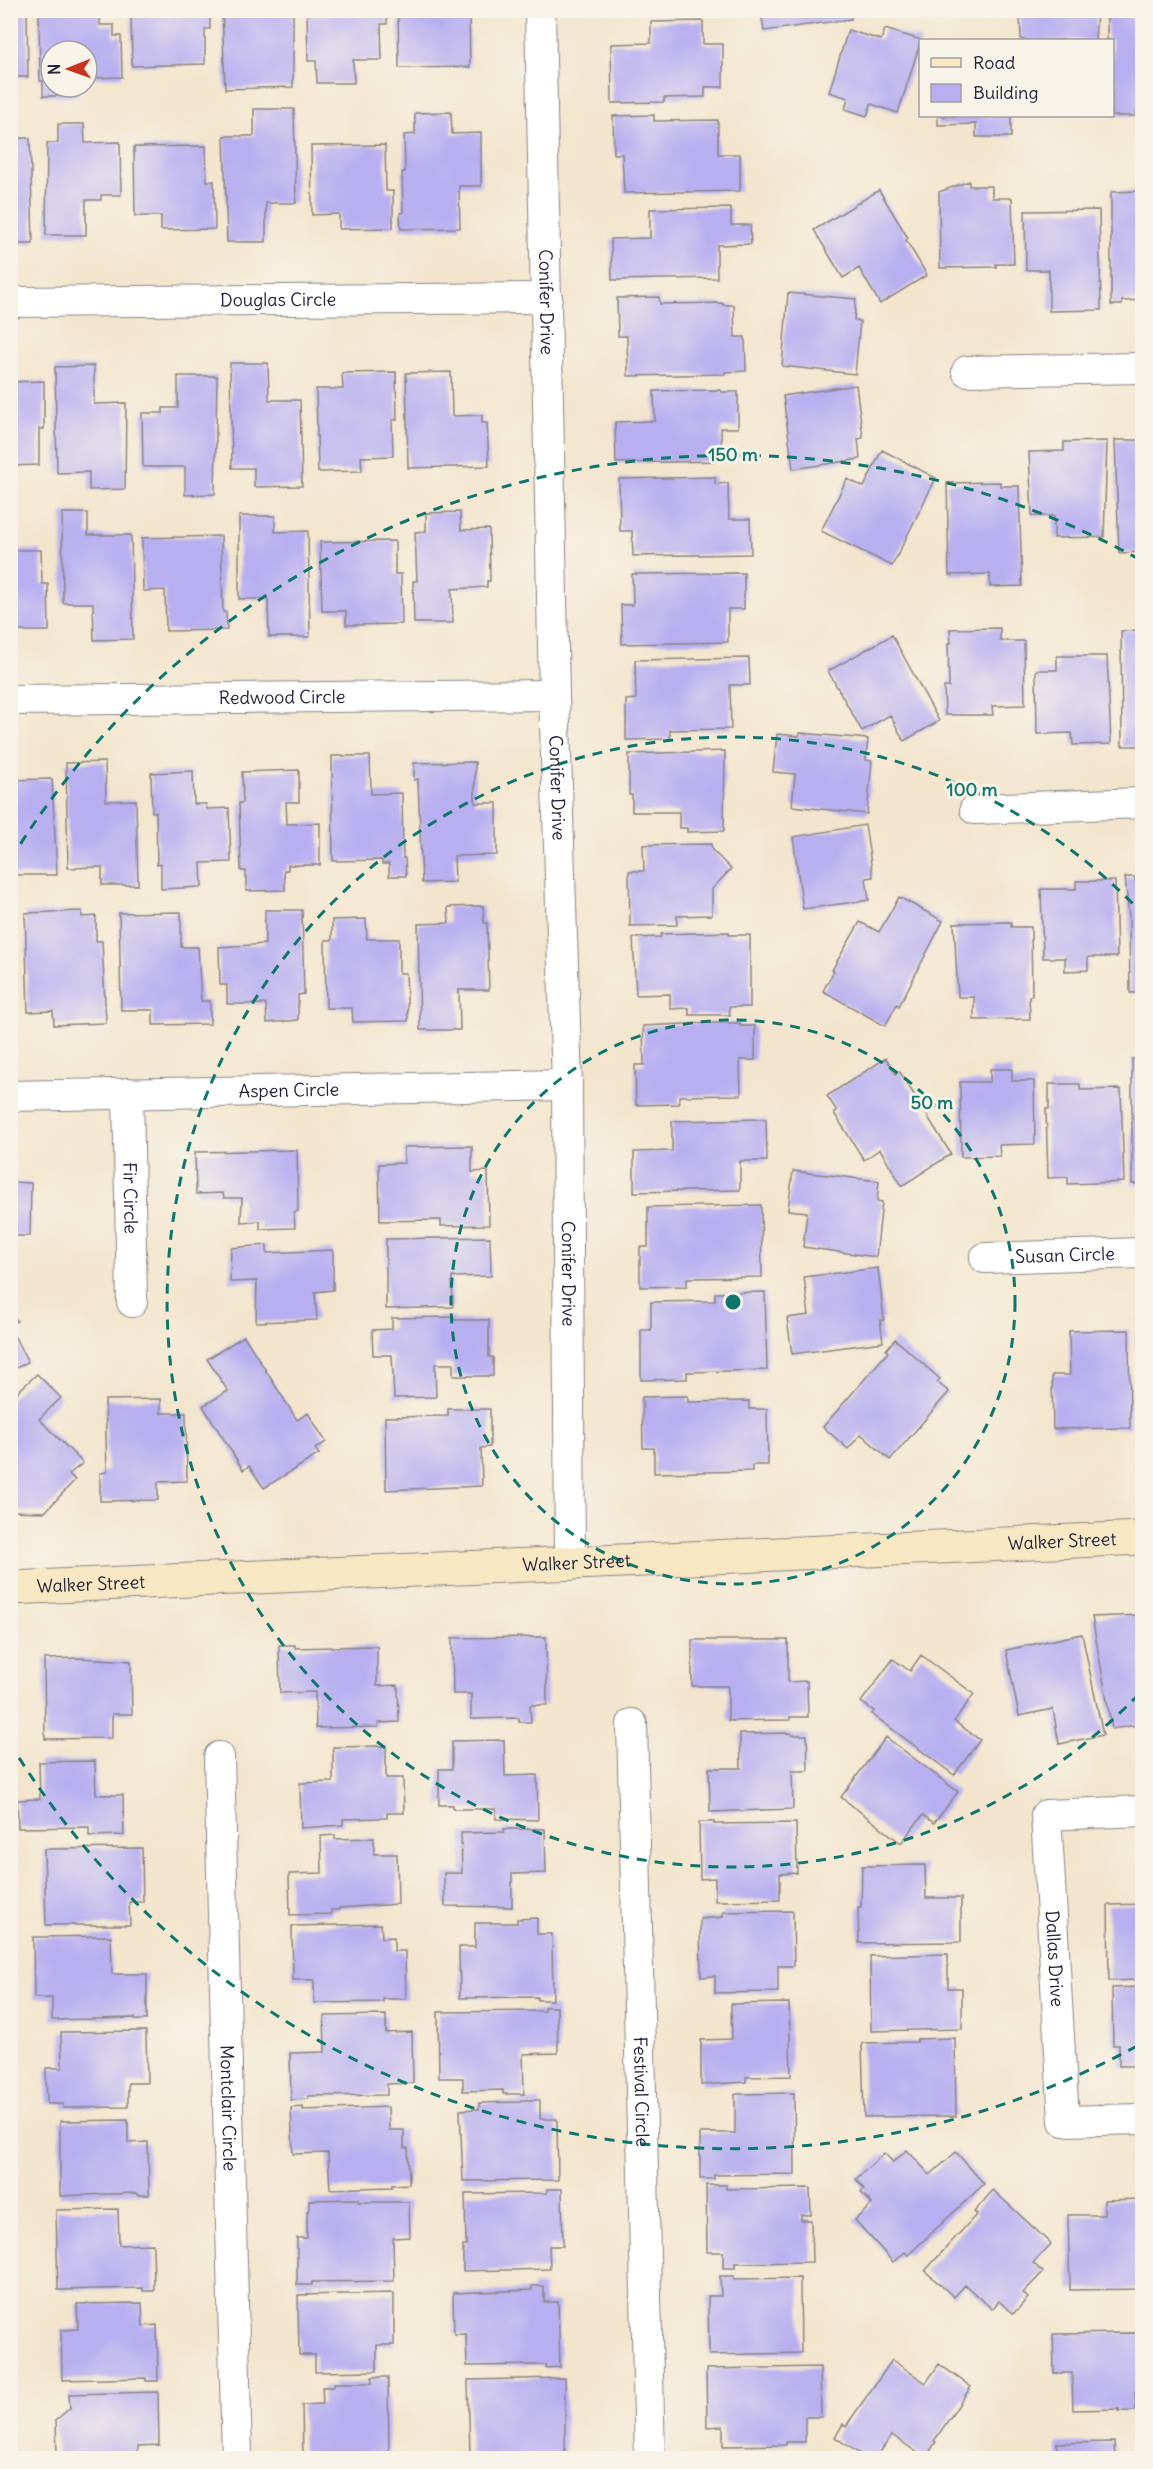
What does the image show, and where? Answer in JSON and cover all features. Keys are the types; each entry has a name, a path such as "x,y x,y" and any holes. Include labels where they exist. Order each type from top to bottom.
{"main road":[{"name":"Walker Street","path":"10,1588 1143,1538"}],"street":[{"name":"Conifer Drive","path":"540,10 554,695 567,1085 570,1565"},
{"name":"Douglas Circle","path":"10,302 547,298"},
{"path":"967,371 1143,368"},
{"name":"Redwood Circle","path":"10,700 554,695"},
{"path":"975,810 1143,803"},
{"name":"Aspen Circle","path":"10,1096 567,1085"},
{"name":"Fir Circle","path":"128,1093 132,1302"},
{"name":"Susan Circle","path":"985,1258 1143,1253"},
{"name":"Festival Circle","path":"632,1724 650,2458"},
{"name":"Montclair Circle","path":"219,1758 237,2458"},
{"name":"Dallas Drive","path":"1143,1811 1046,1815 1064,2121 1143,2118"}],"building":[{"path":"10,10 27,10 28,77 10,77"},
{"path":"39,10 100,10 100,25 114,25 114,36 121,36 122,77 99,78 99,39 39,39"},
{"path":"131,10 210,10 210,29 205,29 205,64 132,66"},
{"path":"222,10 293,10 293,87 225,89"},
{"path":"307,10 387,10 387,24 381,24 382,60 353,60 354,83 317,83 316,61 308,61"},
{"path":"398,10 469,10 470,67 399,68"},
{"path":"761,10 850,10 851,19 764,31"},
{"path":"1039,10 1097,10 1095,39 1021,39 1020,14 1039,14"},
{"path":"1104,10 1142,10 1142,112 1136,112 1136,116 1114,116 1114,39 1107,39 1107,18 1105,18"},
{"path":"703,21 703,44 723,44 723,87 705,87 705,97 664,98 664,102 612,103 611,44 651,43 651,22"},
{"path":"885,29 919,39 919,46 898,113 871,104 867,116 845,109 848,98 829,92 848,30 881,40"},
{"path":"254,109 294,109 296,203 266,203 266,242 227,242 224,136 254,136"},
{"path":"451,112 452,134 481,133 481,186 459,186 460,228 401,229 402,172 405,172 404,135 415,134 415,113"},
{"path":"654,115 654,121 718,120 718,154 740,154 740,191 624,193 622,154 614,154 613,116"},
{"path":"938,117 1011,117 1011,137 976,137 976,124 938,125"},
{"path":"58,124 84,124 85,143 120,142 121,195 101,195 101,200 86,200 86,235 46,235 47,143 58,143"},
{"path":"10,138 30,138 33,244 10,244"},
{"path":"385,145 386,191 393,191 393,228 339,229 339,214 312,215 311,146"},
{"path":"206,146 207,181 214,181 215,229 161,230 161,216 135,216 134,147"},
{"path":"969,181 969,186 992,186 992,198 1012,198 1014,264 996,264 996,267 940,268 939,192"},
{"path":"879,190 927,275 880,304 859,268 843,278 814,230"},
{"path":"1142,191 1142,300 1122,301 1122,305 1111,305 1111,192"},
{"path":"731,208 731,225 750,225 751,244 717,245 717,278 612,280 611,239 650,238 650,209"},
{"path":"1099,210 1101,310 1049,311 1049,270 1026,270 1025,211"},
{"path":"788,293 856,299 854,320 860,321 855,374 782,366"},
{"path":"659,297 660,304 723,303 723,305 734,305 735,337 745,337 746,371 725,372 725,374 628,376 627,336 618,336 617,298"},
{"path":"230,363 268,363 269,400 300,400 302,486 254,487 254,468 232,468"},
{"path":"94,366 94,404 126,403 125,489 89,490 89,472 57,473 55,367"},
{"path":"396,372 397,420 392,420 393,456 361,457 362,471 318,472 316,389 343,389 342,373"},
{"path":"451,372 452,416 482,415 482,423 487,423 489,466 408,468 406,373"},
{"path":"178,376 217,376 215,494 185,495 185,467 143,467 142,413 163,413 163,408 178,408"},
{"path":"44,381 44,429 39,429 39,465 10,466 10,382"},
{"path":"856,385 863,438 858,439 860,459 793,469 783,396"},
{"path":"721,390 721,392 738,392 738,428 721,428 722,461 616,463 615,422 655,421 654,391"},
{"path":"1115,440 1142,440 1142,552 1119,553"},
{"path":"1107,441 1104,537 1054,538 1054,516 1032,516 1029,452 1064,451 1064,442"},
{"path":"882,450 936,478 892,566 821,531 847,479 864,487"},
{"path":"715,477 715,484 728,483 729,519 750,519 751,554 633,556 632,531 620,531 619,479"},
{"path":"1000,482 1000,486 1019,486 1022,586 990,587 990,574 949,575 947,483"},
{"path":"460,512 461,530 489,529 490,581 487,581 487,587 452,589 453,623 414,623 413,581 417,581 415,532 426,531 426,513"},
{"path":"62,513 88,513 88,535 131,535 133,639 94,640 93,603 63,603"},
{"path":"239,516 275,516 275,532 308,531 310,637 269,637 268,599 239,599"},
{"path":"221,536 223,612 226,612 227,630 166,631 165,590 143,591 142,538"},
{"path":"395,541 395,574 401,574 402,624 346,625 346,611 322,611 320,542"},
{"path":"10,550 41,550 42,584 48,584 49,631 10,631"},
{"path":"744,573 744,609 728,609 728,642 622,644 621,605 633,605 632,574"},
{"path":"1000,628 1000,641 1024,641 1025,705 992,706 993,715 945,715 944,687 949,687 950,629"},
{"path":"1142,630 1142,746 1122,746 1121,631"},
{"path":"892,635 939,721 904,741 890,715 862,731 828,671"},
{"path":"1057,656 1107,656 1111,744 1073,745 1072,733 1037,734 1036,670 1057,670"},
{"path":"749,658 750,685 730,685 731,729 670,730 670,739 626,740 626,700 636,699 635,660"},
{"path":"800,733 868,739 866,760 872,761 867,814 792,806 795,774 773,772 777,734 799,736"},
{"path":"725,751 724,831 687,832 687,828 679,828 679,812 632,812 632,795 629,795 629,754"},
{"path":"332,756 370,756 371,794 402,793 403,858 405,858 406,876 389,876 389,864 382,864 382,860 333,861"},
{"path":"105,762 106,801 136,800 138,885 102,885 102,867 68,868 66,763"},
{"path":"475,762 475,803 497,803 497,855 454,856 455,882 422,883 418,779 414,780 414,763"},
{"path":"299,770 299,802 286,802 287,824 320,823 320,865 288,865 288,870 284,870 285,890 246,891 246,871 241,871 239,803 243,803 242,772"},
{"path":"193,771 194,804 206,804 207,809 229,808 231,862 201,863 202,887 161,889 161,864 157,865 156,812 152,812 151,773"},
{"path":"52,779 57,875 11,875 10,780"},
{"path":"865,825 873,877 866,878 869,900 803,909 793,837"},
{"path":"711,844 712,850 731,869 712,889 712,915 677,916 677,925 630,926 629,871 644,871 643,845"},
{"path":"1125,877 1135,877 1135,881 1142,881 1142,993 1130,993 1129,917"},
{"path":"1076,881 1115,881 1117,957 1088,957 1088,970 1065,971 1065,958 1043,958 1041,889 1076,889"},
{"path":"899,897 943,921 899,1006 897,1004 885,1026 823,991 834,971 832,970 860,922 879,932"},
{"path":"483,906 484,923 487,923 489,990 459,990 460,1030 420,1030 418,924 449,923 448,907"},
{"path":"265,910 302,910 304,994 298,995 298,1020 267,1023 266,1004 227,1004 227,985 220,985 219,947 265,944"},
{"path":"82,911 82,917 96,916 96,941 102,941 106,1023 54,1025 53,1011 28,1012 25,913"},
{"path":"181,912 181,947 198,947 201,1001 210,1001 210,1024 153,1025 153,1010 121,1010 119,913"},
{"path":"366,919 367,939 399,939 399,973 406,973 408,1021 353,1022 352,1008 326,1008 325,940 332,940 332,920"},
{"path":"1011,922 1011,927 1031,927 1030,1019 974,1020 974,997 958,997 954,923"},
{"path":"729,932 729,935 750,935 750,1007 729,1007 730,1015 689,1015 689,1008 670,1009 670,994 636,995 633,938 661,937 661,934"},
{"path":"740,1023 740,1026 755,1026 755,1060 740,1060 741,1095 679,1096 679,1104 636,1105 635,1065 644,1065 643,1026"},
{"path":"886,1058 896,1074 900,1072 951,1154 902,1186 880,1149 864,1160 834,1113 837,1111 827,1096"},
{"path":"1132,1059 1142,1059 1142,1184 1132,1184"},
{"path":"990,1069 1012,1069 1012,1081 1034,1081 1035,1144 999,1145 1000,1156 961,1157 960,1082 990,1082"},
{"path":"1049,1084 1080,1084 1080,1090 1121,1089 1124,1182 1068,1184 1068,1177 1048,1178 1046,1109 1049,1109"},
{"path":"766,1119 767,1161 740,1161 740,1190 634,1192 634,1152 672,1151 672,1121"},
{"path":"472,1146 472,1172 488,1171 489,1225 441,1226 441,1220 380,1221 379,1164 404,1163 404,1147"},
{"path":"297,1150 298,1211 294,1212 295,1228 260,1229 260,1221 241,1222 242,1198 224,1198 223,1193 196,1194 195,1152"},
{"path":"793,1171 879,1181 877,1201 882,1202 876,1257 803,1247 807,1212 788,1210"},
{"path":"10,1182 31,1183 30,1236 13,1236 13,1264 10,1264"},
{"path":"761,1205 762,1277 687,1278 687,1286 640,1287 640,1247 648,1247 648,1207"},
{"path":"490,1237 491,1276 452,1277 453,1307 386,1309 386,1239"},
{"path":"267,1245 267,1253 333,1250 333,1290 315,1292 317,1320 256,1322 257,1281 230,1282 231,1248"},
{"path":"878,1268 884,1320 880,1320 883,1342 792,1354 787,1318 809,1315 804,1277"},
{"path":"765,1292 767,1370 687,1372 687,1379 641,1380 641,1330 651,1330 651,1302 715,1301 715,1293"},
{"path":"10,1309 17,1321 10,1324"},
{"path":"454,1317 454,1320 489,1320 489,1357 493,1357 493,1376 453,1376 453,1364 435,1364 436,1397 394,1398 392,1355 373,1355 372,1330 392,1329 392,1318"},
{"path":"1139,1318 1142,1318 1142,1398 1140,1398"},
{"path":"10,1328 28,1362 10,1371"},
{"path":"1129,1330 1130,1428 1053,1429 1052,1375 1070,1375 1069,1331"},
{"path":"244,1336 297,1420 308,1413 326,1442 315,1449 319,1454 264,1488 249,1466 243,1470 203,1406 228,1391 207,1359"},
{"path":"895,1339 940,1379 937,1382 949,1392 890,1460 861,1434 848,1449 823,1427 888,1352 886,1350"},
{"path":"37,1374 61,1398 39,1419 83,1463 69,1474 75,1480 45,1512 10,1511 10,1399"},
{"path":"688,1396 688,1402 749,1401 749,1409 767,1409 768,1465 752,1465 752,1471 654,1473 654,1448 643,1448 642,1397"},
{"path":"161,1399 161,1413 186,1413 187,1481 158,1482 158,1500 100,1501 100,1473 107,1472 105,1400"},
{"path":"448,1409 490,1409 490,1447 481,1448 482,1486 386,1490 385,1417 448,1416"},
{"path":"1141,1615 1142,1724 1112,1729 1092,1617"},
{"path":"1082,1634 1103,1735 1059,1744 1053,1709 1019,1716 1006,1650"},
{"path":"546,1637 547,1705 530,1705 531,1722 519,1722 519,1718 471,1719 471,1694 453,1694 452,1638"},
{"path":"692,1640 788,1640 788,1682 807,1681 808,1717 790,1717 790,1720 728,1721 728,1686 692,1686"},
{"path":"279,1645 295,1645 295,1648 377,1646 377,1686 398,1685 399,1722 378,1723 378,1727 316,1728 315,1692 280,1693"},
{"path":"921,1655 974,1694 954,1721 980,1740 954,1775 872,1714 874,1711 861,1702 893,1659 910,1671"},
{"path":"44,1659 131,1661 132,1714 112,1714 112,1738 45,1739"},
{"path":"791,1733 791,1735 807,1735 808,1771 792,1771 793,1809 710,1812 709,1768 741,1768 740,1734"},
{"path":"886,1737 958,1792 934,1823 923,1815 901,1843 841,1797"},
{"path":"504,1740 505,1776 537,1775 538,1820 496,1819 496,1809 453,1809 453,1805 439,1805 439,1769 452,1769 452,1741"},
{"path":"386,1746 386,1778 403,1778 404,1813 387,1813 387,1818 343,1819 343,1825 301,1828 300,1783 333,1782 333,1747"},
{"path":"95,1761 96,1795 123,1795 124,1835 89,1836 89,1827 18,1828 17,1800 40,1799 39,1762"},
{"path":"699,1822 714,1822 714,1824 796,1823 797,1873 780,1874 780,1900 715,1901 715,1878 700,1879"},
{"path":"504,1829 545,1829 546,1873 512,1874 512,1907 445,1906 444,1873 462,1873 461,1833 504,1832"},
{"path":"335,1835 335,1839 374,1838 374,1854 397,1854 398,1904 339,1908 339,1910 331,1910 331,1914 290,1915 289,1874 322,1873 321,1836"},
{"path":"142,1848 143,1902 129,1902 130,1925 46,1925 44,1849"},
{"path":"925,1865 926,1898 961,1898 961,1942 859,1943 858,1907 861,1907 862,1866"},
{"path":"1142,1904 1142,1980 1109,1981 1108,1905"},
{"path":"793,1911 794,1966 778,1966 778,1992 715,1993 715,1976 701,1977 700,1919 723,1917 723,1912"},
{"path":"537,1918 537,1934 552,1934 553,2000 538,2000 537,1997 460,1998 459,1947 475,1947 475,1923 517,1923 517,1919"},
{"path":"381,1924 382,1938 394,1937 394,1951 405,1951 406,1999 383,1999 383,2002 314,2003 314,1980 293,1980 292,1926"},
{"path":"111,1936 112,1974 147,1974 147,2020 135,2020 135,2018 52,2020 52,1998 34,1998 33,1937"},
{"path":"948,1954 948,1988 962,1988 962,2029 871,2031 870,1956"},
{"path":"1138,1987 1138,1990 1142,1990 1142,2066 1119,2066 1119,2045 1113,2045 1112,1988"},
{"path":"789,2003 791,2076 746,2077 746,2082 701,2085 701,2040 732,2039 731,2004"},
{"path":"544,2007 557,2007 558,2053 523,2054 524,2094 503,2094 503,2090 463,2091 463,2078 439,2078 438,2012 544,2011"},
{"path":"386,2015 386,2033 412,2032 413,2083 387,2084 387,2095 308,2096 308,2099 291,2100 290,2053 325,2052 324,2016"},
{"path":"146,2031 147,2083 128,2083 128,2107 63,2108 63,2104 47,2104 46,2068 62,2068 61,2032"},
{"path":"955,2038 956,2116 864,2117 862,2043 917,2042 917,2039"},
{"path":"794,2093 795,2174 714,2175 714,2179 700,2179 700,2133 735,2133 735,2094"},
{"path":"521,2100 540,2100 540,2119 557,2119 558,2180 463,2181 460,2110 479,2109 479,2103 521,2102"},
{"path":"303,2107 303,2110 388,2107 389,2130 404,2130 404,2148 408,2148 409,2184 392,2185 392,2187 330,2189 328,2153 293,2154 291,2108"},
{"path":"128,2120 128,2143 148,2142 149,2195 137,2195 137,2193 60,2196 60,2121"},
{"path":"907,2150 930,2175 956,2152 984,2184 908,2255 905,2252 893,2262 855,2220 872,2204 861,2192 864,2189 856,2179 884,2153 893,2162"},
{"path":"706,2185 726,2185 726,2189 810,2188 811,2215 801,2215 801,2220 811,2220 812,2262 735,2263 735,2268 723,2268 723,2252 707,2252"},
{"path":"547,2189 562,2189 563,2246 549,2246 550,2269 463,2271 463,2246 466,2246 465,2194 547,2193"},
{"path":"993,2190 1051,2244 1033,2263 1043,2272 1023,2293 1028,2298 1013,2314 999,2301 992,2309 965,2285 954,2297 925,2271 977,2214 974,2212"},
{"path":"358,2199 358,2202 409,2202 410,2237 393,2238 394,2281 312,2282 312,2285 297,2285 297,2238 307,2238 309,2200"},
{"path":"1142,2199 1142,2289 1070,2290 1068,2215 1104,2215 1104,2200"},
{"path":"118,2209 119,2245 153,2244 154,2291 143,2291 143,2288 58,2290 56,2210"},
{"path":"720,2276 734,2276 734,2279 800,2278 801,2353 709,2355 708,2296 721,2296"},
{"path":"532,2286 544,2286 544,2302 558,2302 560,2367 546,2368 546,2365 467,2366 466,2334 454,2334 453,2293 532,2290"},
{"path":"394,2293 394,2345 377,2345 377,2371 315,2372 315,2355 299,2355 298,2295"},
{"path":"142,2303 143,2326 157,2325 158,2381 146,2381 146,2378 62,2380 61,2330 78,2329 77,2304"},
{"path":"1053,2334 1142,2334 1142,2391 1135,2391 1136,2411 1073,2410 1072,2373 1054,2373"},
{"path":"892,2360 926,2383 939,2364 971,2387 925,2458 892,2435 876,2458 866,2458 835,2437 843,2424 846,2426"},
{"path":"820,2367 821,2417 805,2417 805,2442 786,2442 786,2445 723,2446 723,2426 707,2427 706,2369"},
{"path":"372,2377 388,2377 389,2458 303,2458 302,2405 323,2404 322,2387 334,2387 334,2383 372,2383"},
{"path":"565,2378 565,2458 470,2457 468,2380"},
{"path":"158,2392 159,2445 138,2446 138,2458 57,2458 56,2420 70,2408 69,2394"},
{"path":"1114,2442 1115,2458 1057,2458 1057,2443"}]}
